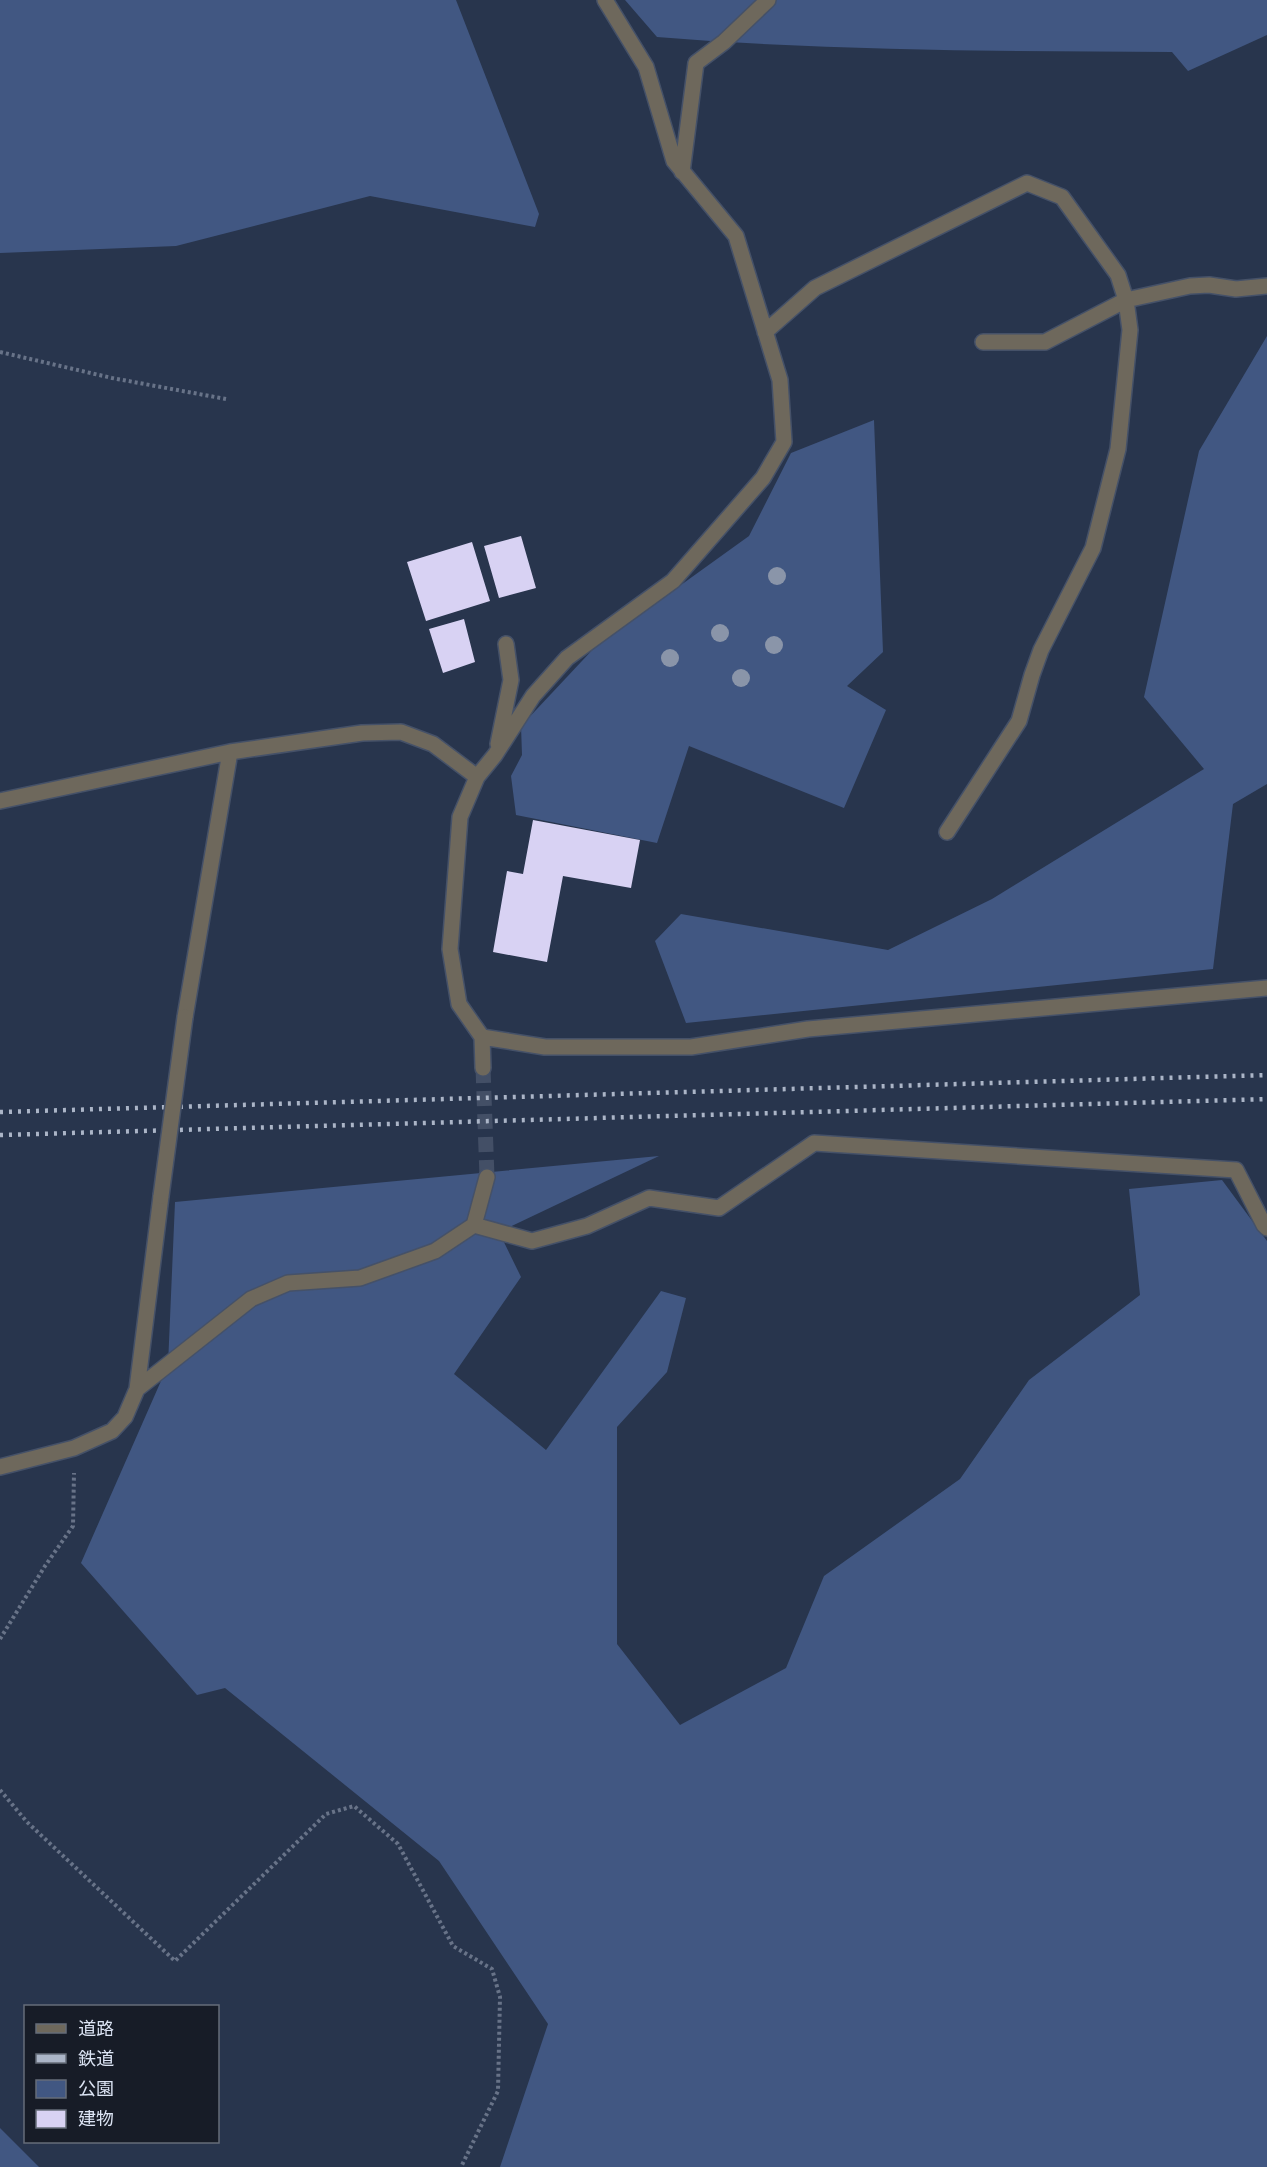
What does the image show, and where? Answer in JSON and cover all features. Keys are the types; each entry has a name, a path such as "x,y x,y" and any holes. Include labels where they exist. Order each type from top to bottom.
{"street":[{"path":"483,1068 482,1037 459,1004 450,949 460,817 477,777 495,755 533,696 567,658 673,581 763,478 784,442 780,380 736,236 674,162 646,67 605,0"},
{"path":"682,172 696,63 724,42 768,0"},
{"path":"765,332 815,288 1027,183 1062,197 1118,275 1126,300 1130,330 1119,449 1093,548 1041,650 1019,721 947,832"},
{"path":"983,342 1045,342 1126,300 1200,285 1236,289 1267,286"},
{"path":"495,755 511,680 506,644"},
{"path":"0,801 230,752 362,733 401,732 433,744 477,777"},
{"path":"0,1467 74,1448 112,1431 125,1417 137,1389 185,1017 230,752"},
{"path":"482,1037 544,1047 691,1047 808,1029 1267,987"},
{"path":"474,1225 532,1242 587,1226 649,1198 719,1208 814,1143 1236,1170 1267,1227"},
{"path":"137,1389 251,1299 288,1283 360,1278 435,1251 474,1225 487,1177"}],"path":[{"path":"0,352 112,378 226,399"},
{"path":"0,1639 45,1566 73,1526 74,1448"},
{"path":"0,1790 27,1822 175,1961 326,1814 354,1806 398,1844 453,1946 492,1969 500,1997 498,2091 461,2167"}],"green space":[{"path":"0,0 456,0 539,214 535,227 370,196 176,246 0,253"},
{"path":"625,0 1267,0 1267,35 1188,71 1172,52 850,48 657,37"},
{"path":"1267,336 1267,784 1233,804 1213,969 686,1023 655,941 681,914 888,950 992,899 1204,769 1144,697 1199,451"},
{"path":"874,420 883,652 847,686 886,710 844,808 689,746 657,843 516,815 511,776 522,755 521,726 596,646 749,536 791,453"},
{"path":"659,1156 499,1232 521,1277 454,1374 546,1450 661,1291 686,1298 667,1372 617,1427 617,1644 680,1725 786,1668 824,1576 960,1479 1029,1380 1140,1295 1129,1189 1222,1180 1267,1241 1267,2167 500,2167 548,2024 439,1861 225,1688 197,1695 81,1563 168,1365 175,1202"},
{"path":"0,2128 39,2167 0,2167"}],"building":[{"path":"521,536 536,588 499,598 484,546"},
{"path":"472,542 490,601 426,621 407,562"},
{"path":"464,619 475,662 443,673 429,629"},
{"path":"533,820 640,840 631,888 563,876 547,962 493,952 507,871 523,874"}],"tunnel":[{"path":"483,1068 487,1177"}],"railway":[{"path":"0,1112 1267,1075"},
{"path":"0,1135 1267,1099"}]}
